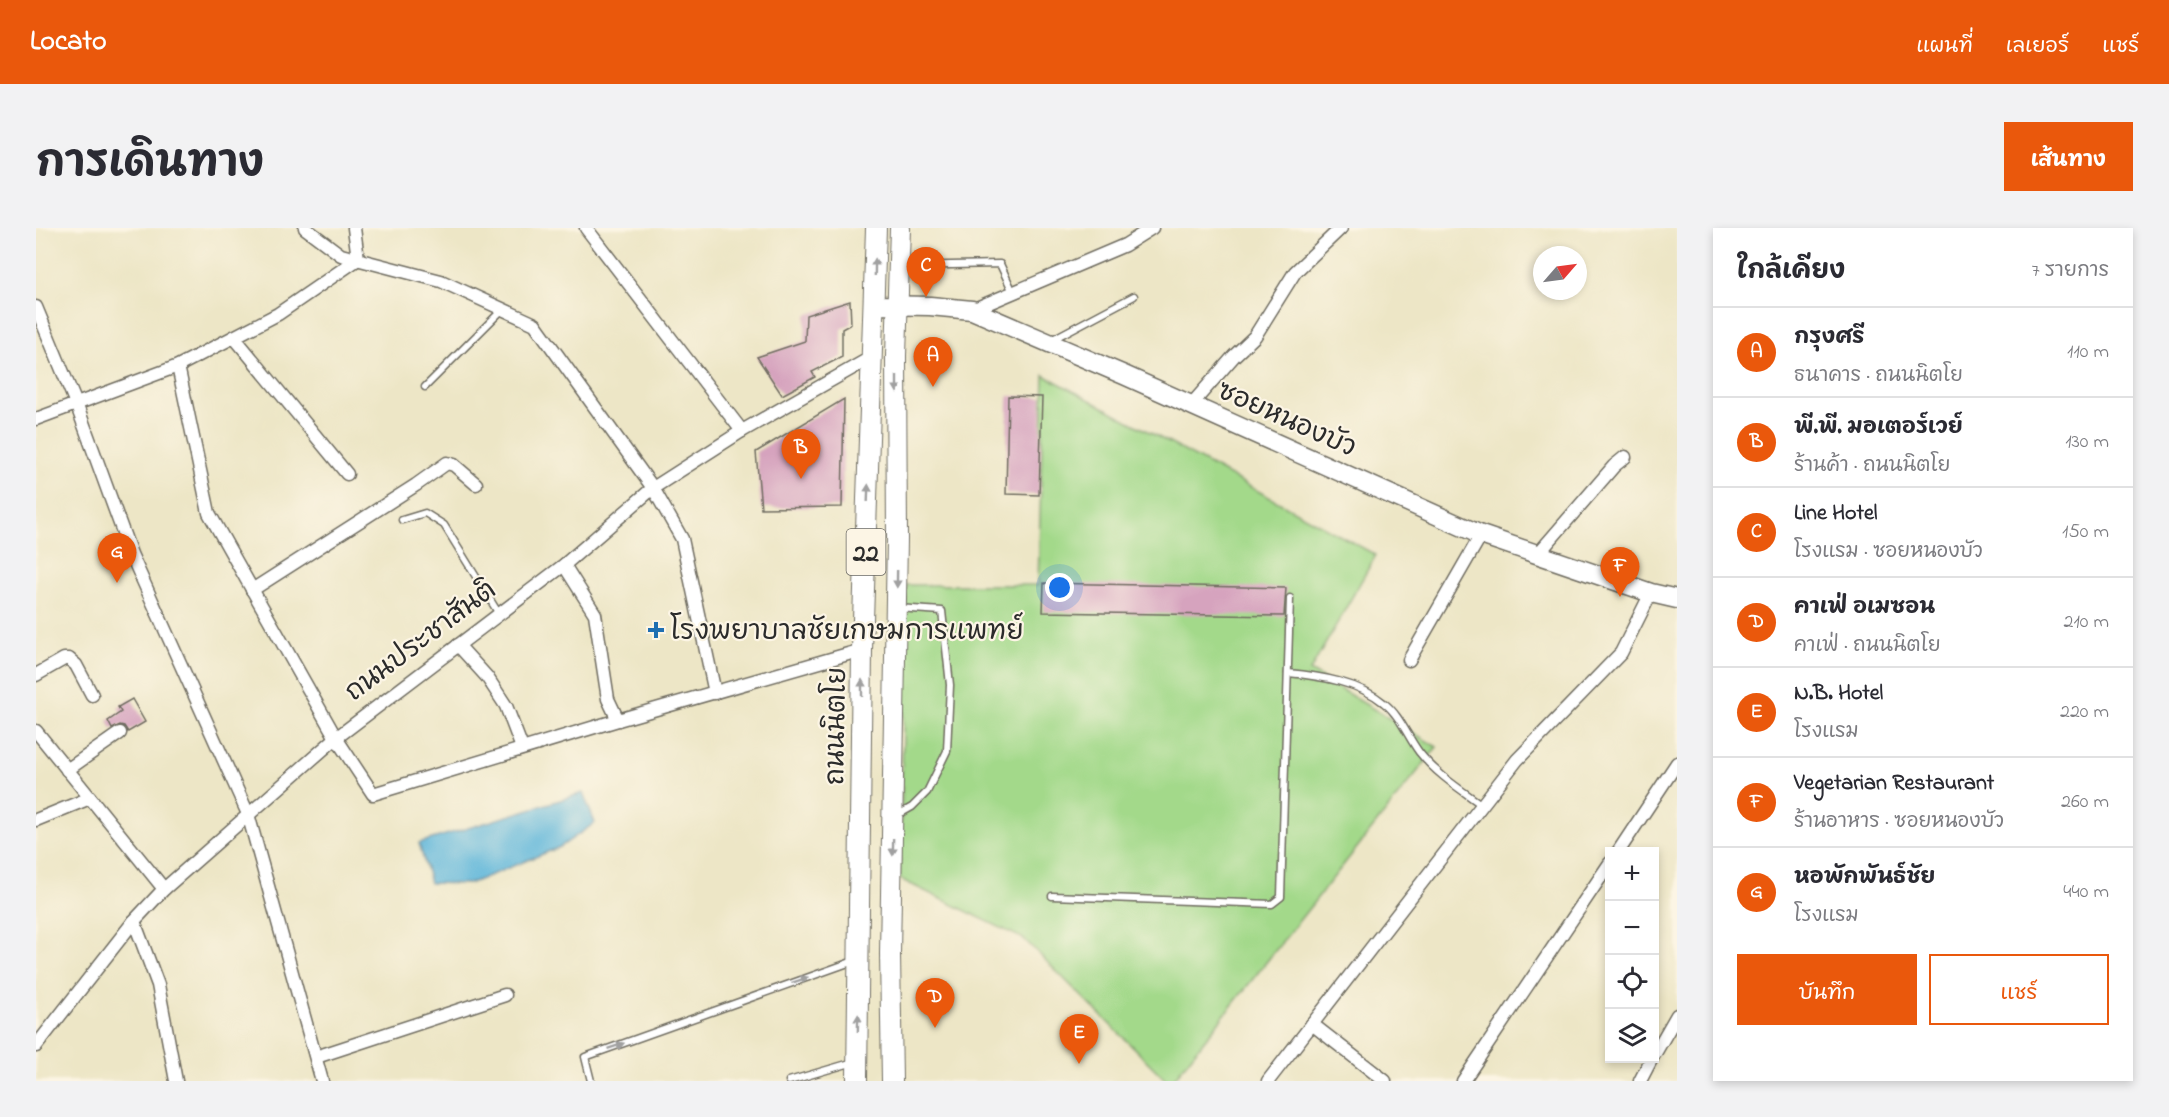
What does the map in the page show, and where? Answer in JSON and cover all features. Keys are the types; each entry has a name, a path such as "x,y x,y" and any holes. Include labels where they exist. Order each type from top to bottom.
{"main road":[{"name":"ถนนนิตโย","path":"857,1081 862,650 876,228"},
{"name":"22","path":"892,1081 890,954 897,608 896,356 900,228"},
{"name":"ถนนประชาสันติ","path":"872,357 896,356"},
{"path":"862,747 894,747"}],"street":[{"path":"305,228 341,255 441,281 535,324 653,488 682,539 715,693"},
{"path":"354,228 358,259"},
{"path":"586,228 742,431"},
{"path":"972,310 1125,245 1152,228"},
{"path":"1191,405 1233,356 1255,336 1295,272 1341,228"},
{"path":"36,419 77,406 178,366 278,314 358,259"},
{"name":"ซอยหนองบัว","path":"874,305 972,310 1481,535 1651,593 1677,599"},
{"path":"36,307 77,406 131,554 248,814 322,1081"},
{"path":"234,337 347,474"},
{"name":"ถนนประชาสันติ","path":"36,1046 134,921 164,890 336,738 564,565 653,488 742,431 872,357"},
{"path":"178,366 209,513 336,738 373,794 522,748 862,650"},
{"path":"1538,554 1614,466 1625,457"},
{"path":"252,590 447,463 454,465 476,484"},
{"path":"1409,660 1481,535"},
{"path":"564,565 595,614 608,699 618,720"},
{"path":"1268,1081 1517,760 1621,653 1651,593"},
{"path":"458,645 487,677 506,706 522,748"},
{"path":"36,675 69,658 76,664 92,694"},
{"path":"36,731 164,890"},
{"path":"68,770 120,733"},
{"path":"1620,847 1677,763"},
{"path":"36,820 90,798"},
{"path":"1463,1081 1605,870"},
{"path":"134,921 158,985 176,1081"},
{"path":"316,1057 505,995"},
{"path":"1659,1046 1677,1015"},
{"path":"1312,1024 1385,1081"},
{"path":"1640,1081 1650,1063"}],"lane":[{"path":"899,266 1000,264 1013,292"},
{"path":"1047,342 1134,296"},
{"path":"425,387 503,309"},
{"path":"402,520 425,513 444,525 499,614"},
{"path":"1052,896 1272,904 1281,897 1290,598"},
{"path":"894,817 912,807 927,792 947,751 950,684 942,611 897,608"},
{"path":"1288,673 1338,681 1366,692 1385,703 1419,752 1435,769 1482,805"},
{"path":"591,1081 585,1057 858,960"},
{"path":"789,1081 857,1061"}],"green space":[{"path":"1044,375 1376,555 1310,671 1437,747 1172,1081 1167,1081 1024,939 900,879 906,585 1038,585"}],"water":[{"path":"583,793 595,823 560,847 469,884 430,883 419,843"}],"building":[{"path":"850,301 851,324 842,329 842,357 812,372 815,377 782,395 757,357 805,341 806,315"},
{"path":"1008,396 1042,397 1039,495 1006,494"},
{"path":"844,399 842,507 761,508 756,452"},
{"path":"1044,583 1286,588 1284,616 1043,612"},
{"path":"132,699 145,722 128,732 124,726 120,725 112,729 108,721 121,712 118,707"}],"place":[{"name":"Line Hotel","path":"926,297"},
{"name":"กรุงศรี","path":"933,387"},
{"name":"พี.พี. มอเตอร์เวย์","path":"801,479"},
{"name":"หอพักพันธ์ชัย","path":"117,583"},
{"name":"Vegetarian Restaurant","path":"1620,597"},
{"name":"โรงพยาบาลชัยเกษมการแพทย์","path":"656,630"},
{"name":"คาเฟ่ อเมซอน","path":"935,1028"},
{"name":"N.B. Hotel","path":"1079,1064"}]}
